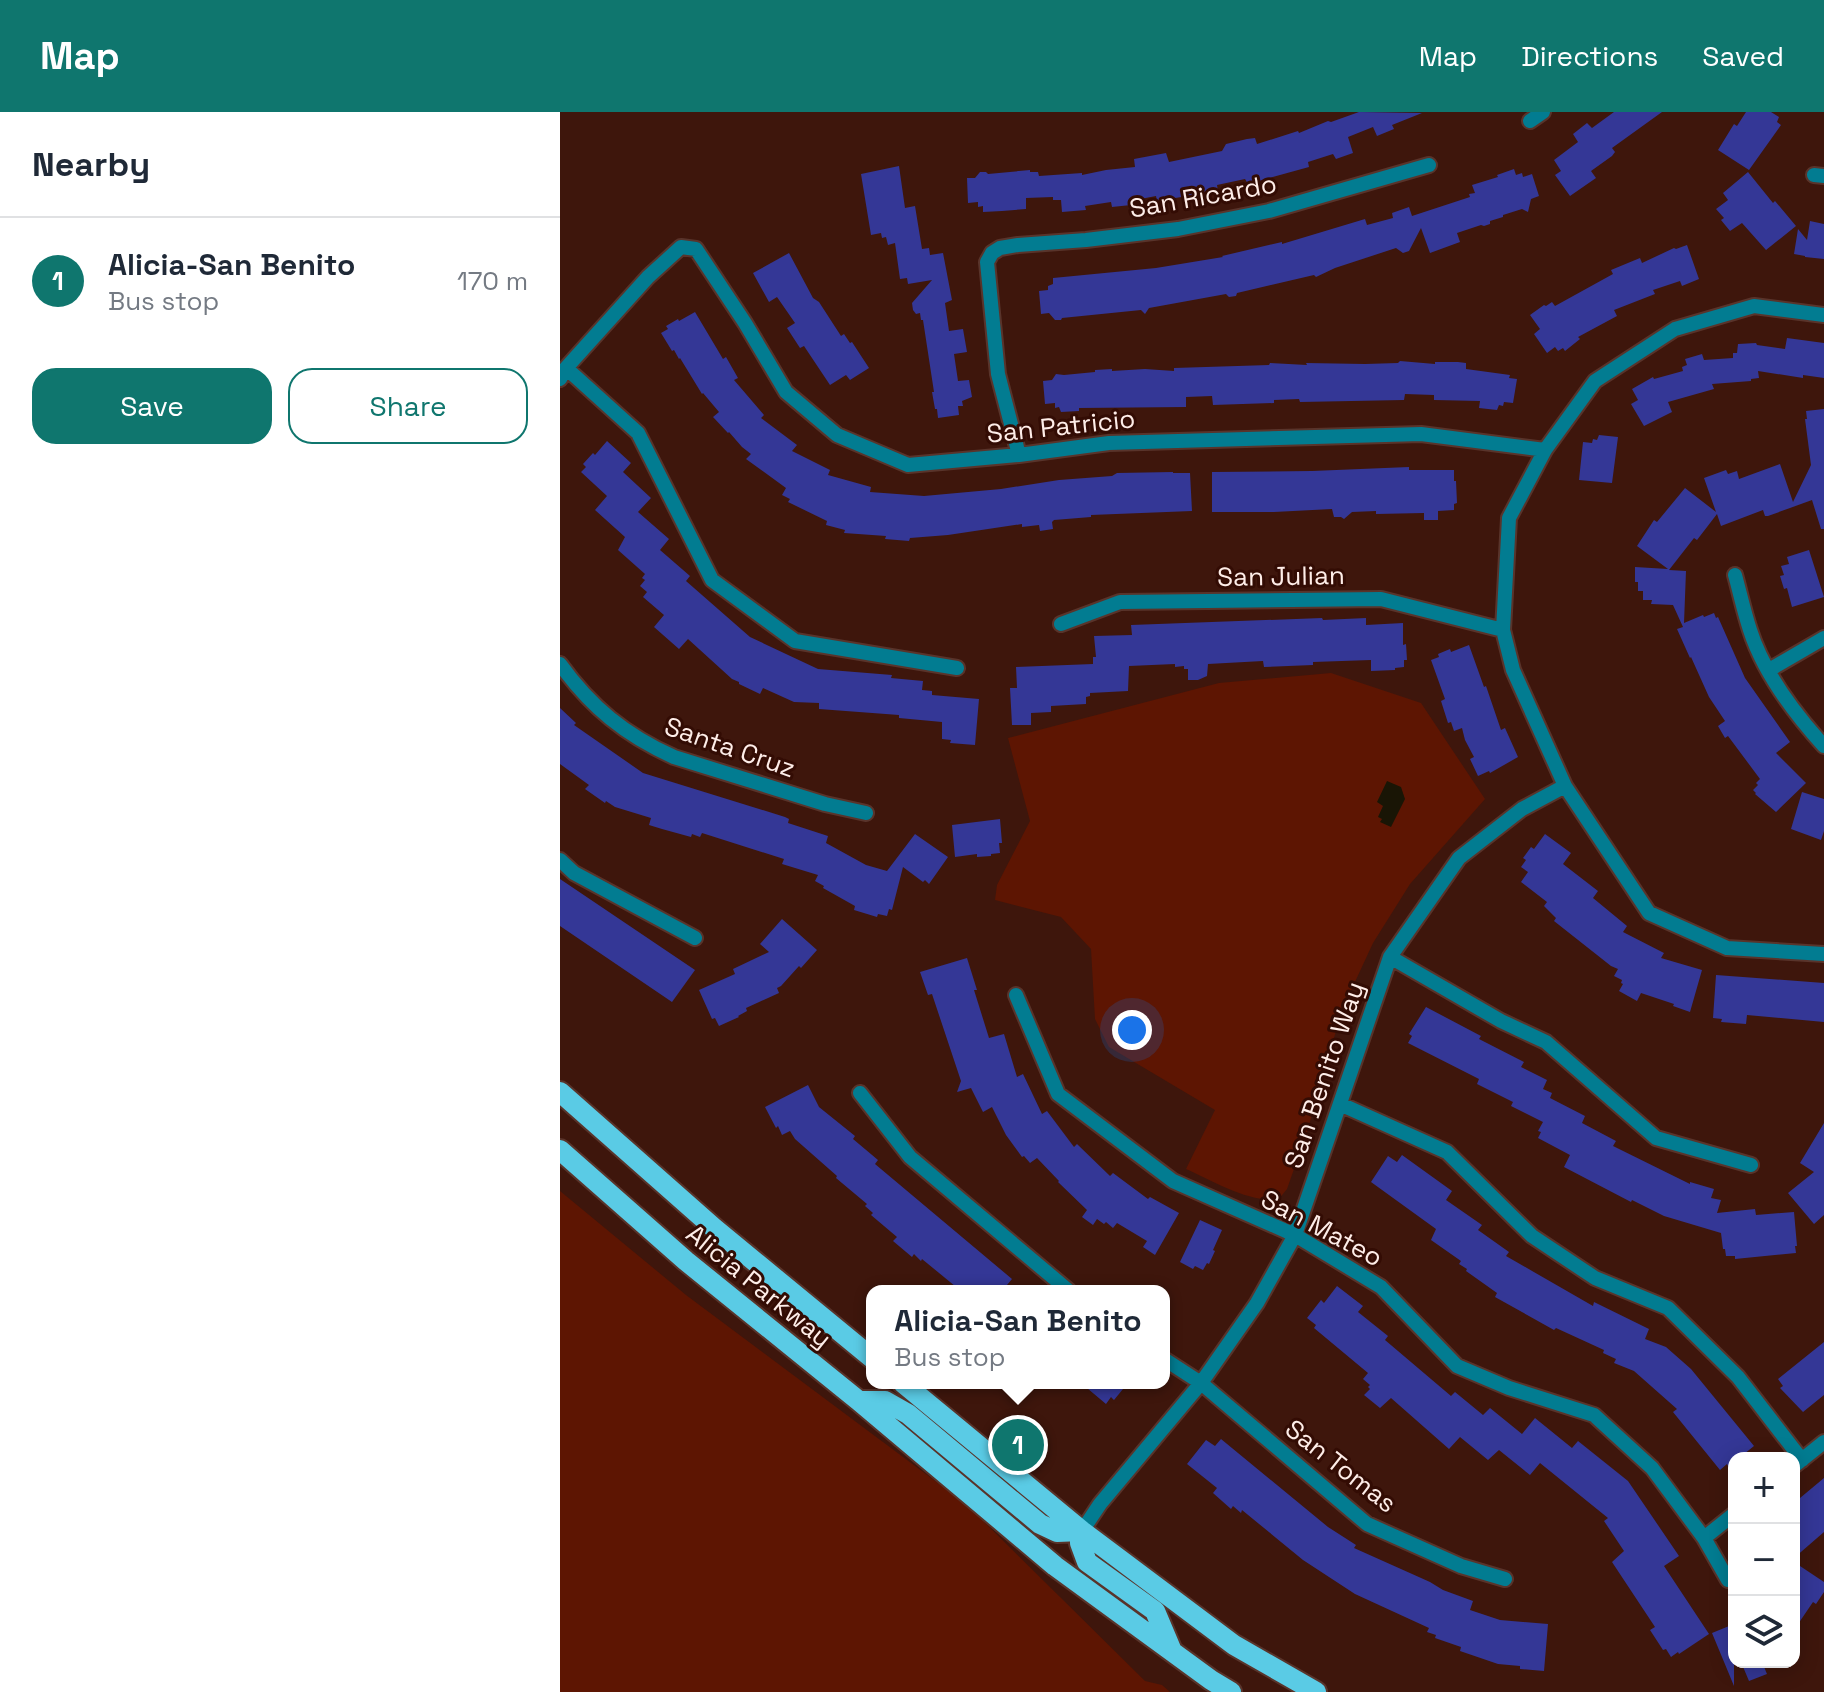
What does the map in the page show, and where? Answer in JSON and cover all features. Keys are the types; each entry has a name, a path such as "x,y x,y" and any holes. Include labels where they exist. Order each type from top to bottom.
{"main road":[{"name":"Alicia Parkway","path":"560,1092 714,1228 866,1353"},
{"name":"Alicia Parkway","path":"560,1150 686,1261 1055,1566 1231,1692"},
{"path":"910,1389 1082,1531 1234,1645 1316,1692"},
{"path":"859,1401 885,1401 908,1414 1040,1524 1057,1532 1082,1531"},
{"path":"1082,1531 1080,1543 1087,1562 1155,1611 1173,1652"}],"street":[{"path":"1530,121 1543,112"},
{"name":"San Ricardo","path":"1019,455 998,374 987,262 992,253 1000,248 1178,229 1269,211 1429,165"},
{"name":"San Patricio","path":"563,374 648,277 681,247 696,249 786,392 837,435 908,465 1109,443 1421,434 1545,450"},
{"path":"1824,315 1754,306 1675,329 1595,381 1545,450 1509,518 1503,630 1513,670 1565,786 1649,913 1727,948 1824,954"},
{"path":"563,374 638,433 712,580 795,641 957,668"},
{"path":"1735,575 1751,633 1769,670 1802,722 1824,746"},
{"name":"San Julian","path":"1061,624 1120,602 1381,599 1503,630"},
{"path":"1769,670 1824,638"},
{"name":"Santa Cruz","path":"560,664 599,710 650,747 825,804 866,813"},
{"name":"San Benito Way","path":"1082,1531 1100,1504 1201,1383 1257,1303 1295,1235 1390,957 1459,858 1522,809 1565,786"},
{"path":"560,860 574,873 695,938"},
{"path":"1390,957 1501,1021 1546,1042 1656,1138 1751,1165"},
{"name":"San Mateo","path":"1016,995 1058,1094 1173,1181 1295,1235 1381,1287 1457,1366 1509,1388 1594,1415 1652,1468 1704,1538 1728,1580"},
{"path":"860,1093 910,1157 1062,1285"},
{"path":"1340,1104 1447,1152 1532,1236 1595,1278 1668,1308 1738,1377 1790,1452"},
{"name":"San Tomas","path":"1170,1363 1201,1383 1367,1524 1461,1566 1505,1579"},
{"path":"1800,1461 1824,1442"},
{"path":"1704,1538 1728,1519"}],"shaded area":[{"path":"1331,673 1421,703 1485,799 1410,884 1373,943 1342,1010 1287,1189 1278,1200 1266,1199 1230,1190 1186,1169 1215,1110 1109,1047 1095,1019 1091,949 1061,917 995,900 997,885 1030,821 1008,738 1219,683"},
{"path":"1387,781 1401,787 1405,799 1391,827 1380,822 1382,819 1378,817 1383,806 1377,802"},
{"path":"560,1191 686,1295 966,1504 1145,1681 1162,1685 1170,1692 560,1692"}],"building":[{"path":"1359,112 1422,113 1392,125 1394,129 1377,136 1373,127 1348,137 1353,153 1336,159 1333,154 1308,162 1309,167 1248,184 1245,179 1217,185 1218,191 1157,201 1156,196 1130,201 1131,205 1112,207 1111,202 1085,206 1086,210 1062,212 1061,200 1053,200 1053,197 1026,198 1026,209 1002,211 983,212 983,206 978,207 978,202 968,203 967,178 975,178 980,172 1030,170 1038,172 1039,176 1082,175 1135,167 1134,159 1166,153 1169,162 1222,151 1226,144 1247,139 1255,138 1257,144 1299,133"},
{"path":"1614,112 1662,112 1612,148 1615,152 1612,156 1591,171 1596,178 1570,196 1555,175 1561,171 1554,160 1578,142 1573,134 1587,123 1592,128"},
{"path":"1746,112 1771,112 1779,117 1777,122 1781,125 1749,170 1718,150 1734,124 1737,126"},
{"path":"899,166 905,208 915,206 922,249 929,248 930,255 943,253 952,300 945,303 949,331 963,329 967,352 954,354 958,381 969,380 972,397 962,401 963,406 958,406 959,415 938,418 923,320 920,313 916,314 913,310 912,303 932,280 908,284 907,278 900,279 895,243 888,245 881,233 871,235 861,174"},
{"path":"1514,169 1516,175 1522,173 1523,177 1532,174 1539,196 1531,199 1528,212 1522,209 1490,221 1490,224 1457,233 1460,242 1430,253 1421,228 1409,251 1403,253 1396,248 1316,277 1237,293 1236,296 1226,294 1149,308 1145,314 1141,310 1055,320 1049,313 1041,314 1039,291 1048,290 1053,278 1156,268 1223,257 1282,244 1365,219 1367,225 1393,218 1392,213 1409,207 1412,216 1470,197 1469,194 1475,193 1472,185"},
{"path":"1748,172 1796,226 1766,250 1742,223 1730,231 1716,209 1728,200 1723,193"},
{"path":"1810,221 1824,224 1824,259 1794,254 1798,229 1807,240"},
{"path":"1687,245 1699,279 1682,286 1680,281 1653,290 1655,294 1614,310 1617,316 1578,337 1580,339 1565,351 1563,348 1558,351 1555,347 1547,353 1534,334 1540,329 1530,315 1544,305 1552,302 1555,306 1613,274 1611,270 1640,258 1642,263"},
{"path":"789,253 813,298 819,302 841,336 844,334 852,342 869,368 850,380 846,375 830,385 804,346 800,348 787,328 795,323 777,297 769,302 753,273"},
{"path":"695,312 723,359 726,357 738,378 734,380 764,415 761,418 797,445 792,451 830,470 828,475 871,487 870,492 924,496 1117,473 1190,473 1192,511 1091,515 1054,520 1053,529 1040,531 1039,525 1022,527 1022,524 910,538 909,541 844,533 845,530 826,525 827,521 788,502 790,499 782,495 786,488 746,459 751,454 713,417 719,412 702,394 661,333 668,329 666,326"},
{"path":"1787,338 1824,343 1824,378 1758,371 1759,378 1751,381 1712,384 1714,389 1668,402 1672,412 1644,426 1631,404 1638,400 1632,389 1653,377 1683,371 1682,367 1687,365 1685,359 1702,354 1704,360 1733,358 1738,344 1756,343 1785,349"},
{"path":"1400,361 1466,363 1466,369 1510,375 1509,378 1517,379 1513,403 1504,402 1497,410 1479,408 1480,401 1434,400 1434,395 1405,394 1404,400 1300,402 1299,399 1213,405 1212,396 1186,397 1186,407 1079,408 1079,411 1061,412 1059,407 1055,408 1055,403 1045,404 1043,381 1052,380 1056,374 1112,369 1174,371 1174,368 1270,363 1307,365"},
{"path":"1824,409 1824,529 1821,529 1812,500 1768,516 1763,510 1721,526 1717,514 1669,570 1686,571 1684,623 1714,613 1718,617 1745,678 1790,742 1776,753 1806,783 1776,812 1755,794 1753,790 1760,779 1718,726 1725,721 1709,697 1677,629 1683,627 1673,605 1651,604 1652,600 1643,600 1643,591 1638,591 1635,567 1668,569 1637,546 1654,520 1657,522 1685,488 1716,512 1704,478 1726,470 1728,474 1737,471 1739,479 1780,464 1793,502 1811,465 1806,411"},
{"path":"1599,435 1618,437 1612,483 1579,480 1583,442 1592,443"},
{"path":"607,441 631,463 623,472 651,498 638,512 669,539 660,550 690,576 686,581 750,637 818,669 892,675 891,678 923,681 922,690 932,691 932,695 979,699 975,745 950,743 951,740 942,739 942,722 899,718 899,715 819,709 819,703 794,702 763,688 760,694 732,679 688,639 679,649 654,627 664,615 643,597 647,592 640,586 645,574 618,550 625,537 595,510 607,496 581,472 586,467 583,464"},
{"path":"1409,467 1409,470 1454,470 1457,503 1454,510 1438,511 1438,520 1424,520 1424,513 1376,514 1376,511 1352,512 1344,519 1334,517 1332,509 1212,512 1212,472"},
{"path":"1809,550 1824,597 1792,607 1780,576 1784,575 1781,566 1789,564 1787,557"},
{"path":"1366,618 1366,625 1403,623 1407,660 1404,660 1404,667 1371,671 1371,660 1264,667 1263,661 1208,664 1207,676 1188,680 1188,669 1184,666 1129,666 1128,691 1090,693 1086,704 1051,706 1051,712 1031,713 1031,725 1012,725 1010,688 1017,688 1016,667 1093,664 1093,657 1096,657 1094,636 1132,635 1131,625"},
{"path":"1469,645 1501,730 1505,728 1518,757 1490,773 1478,776 1462,728 1454,731 1451,722 1448,723 1441,701 1445,699 1431,660 1450,649 1451,652"},
{"path":"560,708 576,723 574,725 643,773 785,817 789,819 788,823 828,836 826,843 866,865 887,871 915,834 948,857 929,884 903,867 892,910 889,909 887,916 878,914 877,917 854,910 855,906 815,881 818,875 782,864 784,859 702,833 700,837 692,834 691,837 649,825 651,818 605,803 585,789 589,785 560,764"},
{"path":"1802,792 1824,799 1821,840 1791,829"},
{"path":"1000,819 1000,853 955,857 952,825"},
{"path":"1545,834 1571,853 1563,864 1598,891 1593,898 1627,926 1623,932 1664,953 1661,958 1702,970 1690,1012 1641,993 1637,1001 1619,991 1622,980 1614,976 1618,969 1554,921 1556,918 1544,906 1547,902 1521,882 1528,872 1521,867 1526,860 1523,858"},
{"path":"560,879 695,970 672,1002 560,926"},
{"path":"782,919 817,950 777,988 779,993 746,1008 747,1011 739,1017 719,1026 715,1018 712,1019 699,990 735,974 733,969 769,952 760,944"},
{"path":"967,958 989,1038 1004,1034 1017,1077 1023,1074 1042,1114 1047,1111 1074,1147 1077,1144 1110,1176 1113,1173 1148,1199 1150,1197 1179,1213 1155,1255 1143,1247 1147,1241 1117,1223 1113,1228 1097,1219 1093,1225 1082,1217 1087,1210 1037,1158 1030,1163 1022,1157 1006,1135 992,1107 983,1112 971,1088 957,1092 961,1081 932,994 928,995 920,972"},
{"path":"1716,975 1824,983 1824,1022 1747,1015 1746,1024 1721,1022 1722,1019 1713,1018"},
{"path":"1426,1007 1524,1062 1521,1067 1547,1080 1543,1089 1552,1093 1550,1098 1585,1116 1582,1123 1616,1141 1613,1146 1690,1184 1714,1189 1711,1198 1721,1200 1717,1213 1755,1209 1756,1215 1794,1212 1796,1253 1735,1259 1735,1256 1726,1256 1721,1233 1664,1216 1564,1167 1570,1155 1538,1138 1543,1122 1477,1084 1479,1079 1408,1043 1412,1036 1409,1034"},
{"path":"808,1085 819,1107 855,1136 853,1139 878,1160 875,1164 1012,1279 1007,1285 954,1285 922,1259 914,1254 912,1257 893,1241 897,1237 871,1215 873,1213 865,1206 867,1204 836,1178 790,1131 782,1135 765,1107"},
{"path":"1824,1123 1824,1215 1814,1224 1788,1193 1814,1172 1800,1163"},
{"path":"1402,1155 1452,1191 1446,1200 1482,1225 1478,1230 1509,1252 1506,1256 1593,1306 1594,1302 1649,1329 1645,1339 1666,1347 1691,1369 1754,1446 1746,1452 1728,1452 1728,1466 1720,1470 1673,1412 1677,1409 1634,1371 1614,1363 1616,1359 1603,1353 1604,1350 1556,1328 1554,1330 1495,1297 1497,1293 1466,1271 1459,1264 1461,1261 1431,1240 1436,1229 1371,1182 1388,1156 1397,1162"},
{"path":"1200,1220 1222,1230 1209,1264 1203,1270 1180,1262"},
{"path":"1337,1286 1363,1306 1358,1312 1388,1336 1385,1340 1451,1396 1455,1392 1483,1415 1490,1408 1522,1434 1535,1418 1572,1448 1578,1441 1628,1481 1679,1556 1664,1566 1709,1634 1671,1657 1666,1649 1663,1650 1650,1630 1655,1627 1612,1562 1624,1551 1604,1521 1608,1518 1540,1463 1530,1475 1499,1450 1488,1460 1460,1437 1449,1449 1391,1398 1380,1408 1364,1395 1370,1389 1363,1379 1368,1373 1314,1328 1316,1325 1307,1318"},
{"path":"1824,1342 1824,1395 1803,1412 1780,1388 1783,1386 1778,1379"},
{"path":"1088,1389 1123,1389 1106,1404"},
{"path":"1221,1439 1328,1527 1356,1545 1354,1548 1473,1601 1470,1610 1500,1620 1548,1624 1544,1671 1498,1664 1460,1651 1461,1647 1435,1638 1436,1635 1427,1632 1429,1628 1355,1594 1303,1560 1242,1510 1241,1513 1233,1506 1231,1509 1213,1493 1217,1488 1187,1464 1206,1440 1215,1446"},
{"path":"1824,1478 1824,1532 1800,1553 1800,1524 1800,1498"},
{"path":"1800,1566 1824,1582 1824,1592 1816,1604 1813,1602 1800,1621"},
{"path":"1728,1626 1728,1668 1734,1668 1734,1686 1712,1633"},
{"path":"1744,1668 1764,1668 1767,1674 1749,1681"}],"place":[{"name":"Alicia-San Benito","path":"1018,1445"}]}
